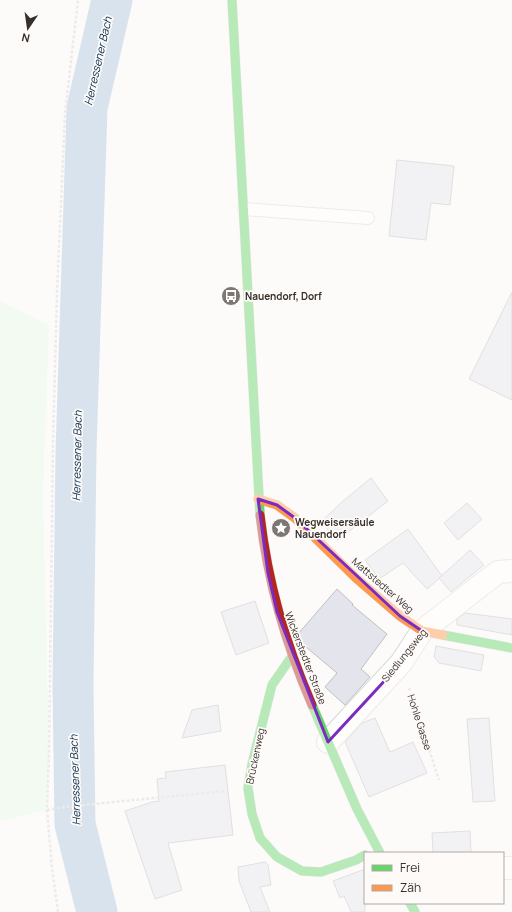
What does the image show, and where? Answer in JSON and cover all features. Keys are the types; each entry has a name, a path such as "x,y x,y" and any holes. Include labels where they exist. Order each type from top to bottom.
{"street":[{"name":"Wickerstedter Straße","path":"232,0 258,499 268,573 277,612 292,656 373,852"},
{"name":"Mattstedter Weg","path":"258,499 277,505 295,518 356,578 400,616 422,631 512,648"},
{"name":"Siedlungsweg","path":"328,742 401,663 422,631 498,572 512,570"},
{"name":"Brückenweg","path":"292,656 272,685 252,764 248,788 252,814 260,838 277,858 302,871 321,872 364,856"}],"lane":[{"path":"244,209 368,218"}],"path":[{"path":"58,912 46,810 49,754 57,292 65,114 78,0"},
{"name":"Hohle Gasse","path":"401,663 439,780"},
{"path":"46,810 79,805 248,788"}],"highlighted area":[{"path":"258,499 277,505 295,518 400,616 422,631 401,663 328,742 277,612 268,573"}],"green space":[{"path":"0,301 49,325 43,494 49,754 47,810 0,821"}],"building":[{"path":"397,160 454,166 450,205 431,203 426,240 389,236"},
{"path":"512,292 512,400 469,379"},
{"path":"371,478 388,501 338,540 321,522"},
{"path":"467,503 482,519 458,540 444,523"},
{"path":"408,529 442,576 427,589 403,563 379,579 365,560"},
{"path":"470,550 484,565 451,592 439,578"},
{"path":"337,589 353,604 352,605 387,634 361,669 370,677 345,705 325,687 337,673 300,642 298,634"},
{"path":"255,601 269,643 236,655 221,612"},
{"path":"465,613 512,619 512,635 457,625 457,619"},
{"path":"436,646 484,655 481,671 439,663 434,657"},
{"path":"218,705 221,731 182,738 192,710"},
{"path":"375,718 390,752 413,742 427,773 369,797 345,742 362,723"},
{"path":"489,718 495,801 473,802 467,719"},
{"path":"225,765 233,835 168,843 182,890 155,899 125,811 159,801 157,779 166,778 165,772"},
{"path":"470,831 471,852 433,852 432,833"},
{"path":"265,862 268,865 271,885 260,887 270,912 251,912 239,881 238,867"},
{"path":"364,869 365,912 351,912 344,896 340,898 333,881"}],"waterway":[{"name":"Herressener Bach","path":"97,912 75,824 73,687 76,451 87,108 112,0"}],"traffic: fast":[{"path":"232,0 260,515"},
{"path":"443,635 512,648"},
{"path":"292,656 272,685 252,764 248,788 252,814 260,838 277,857 302,871 321,872 356,860 364,856"},
{"path":"312,705 357,809 379,852"},
{"path":"411,904 415,912"}],"traffic: slow":[{"path":"258,499 277,505 295,518 356,578 400,616 422,631 443,635"}],"traffic: jam":[{"path":"260,515 263,540 279,612 302,682 312,705"}],"place":[{"name":"Nauendorf, Dorf","path":"231,296"},
{"name":"Wegweisersäule Nauendorf","path":"281,528"}]}
